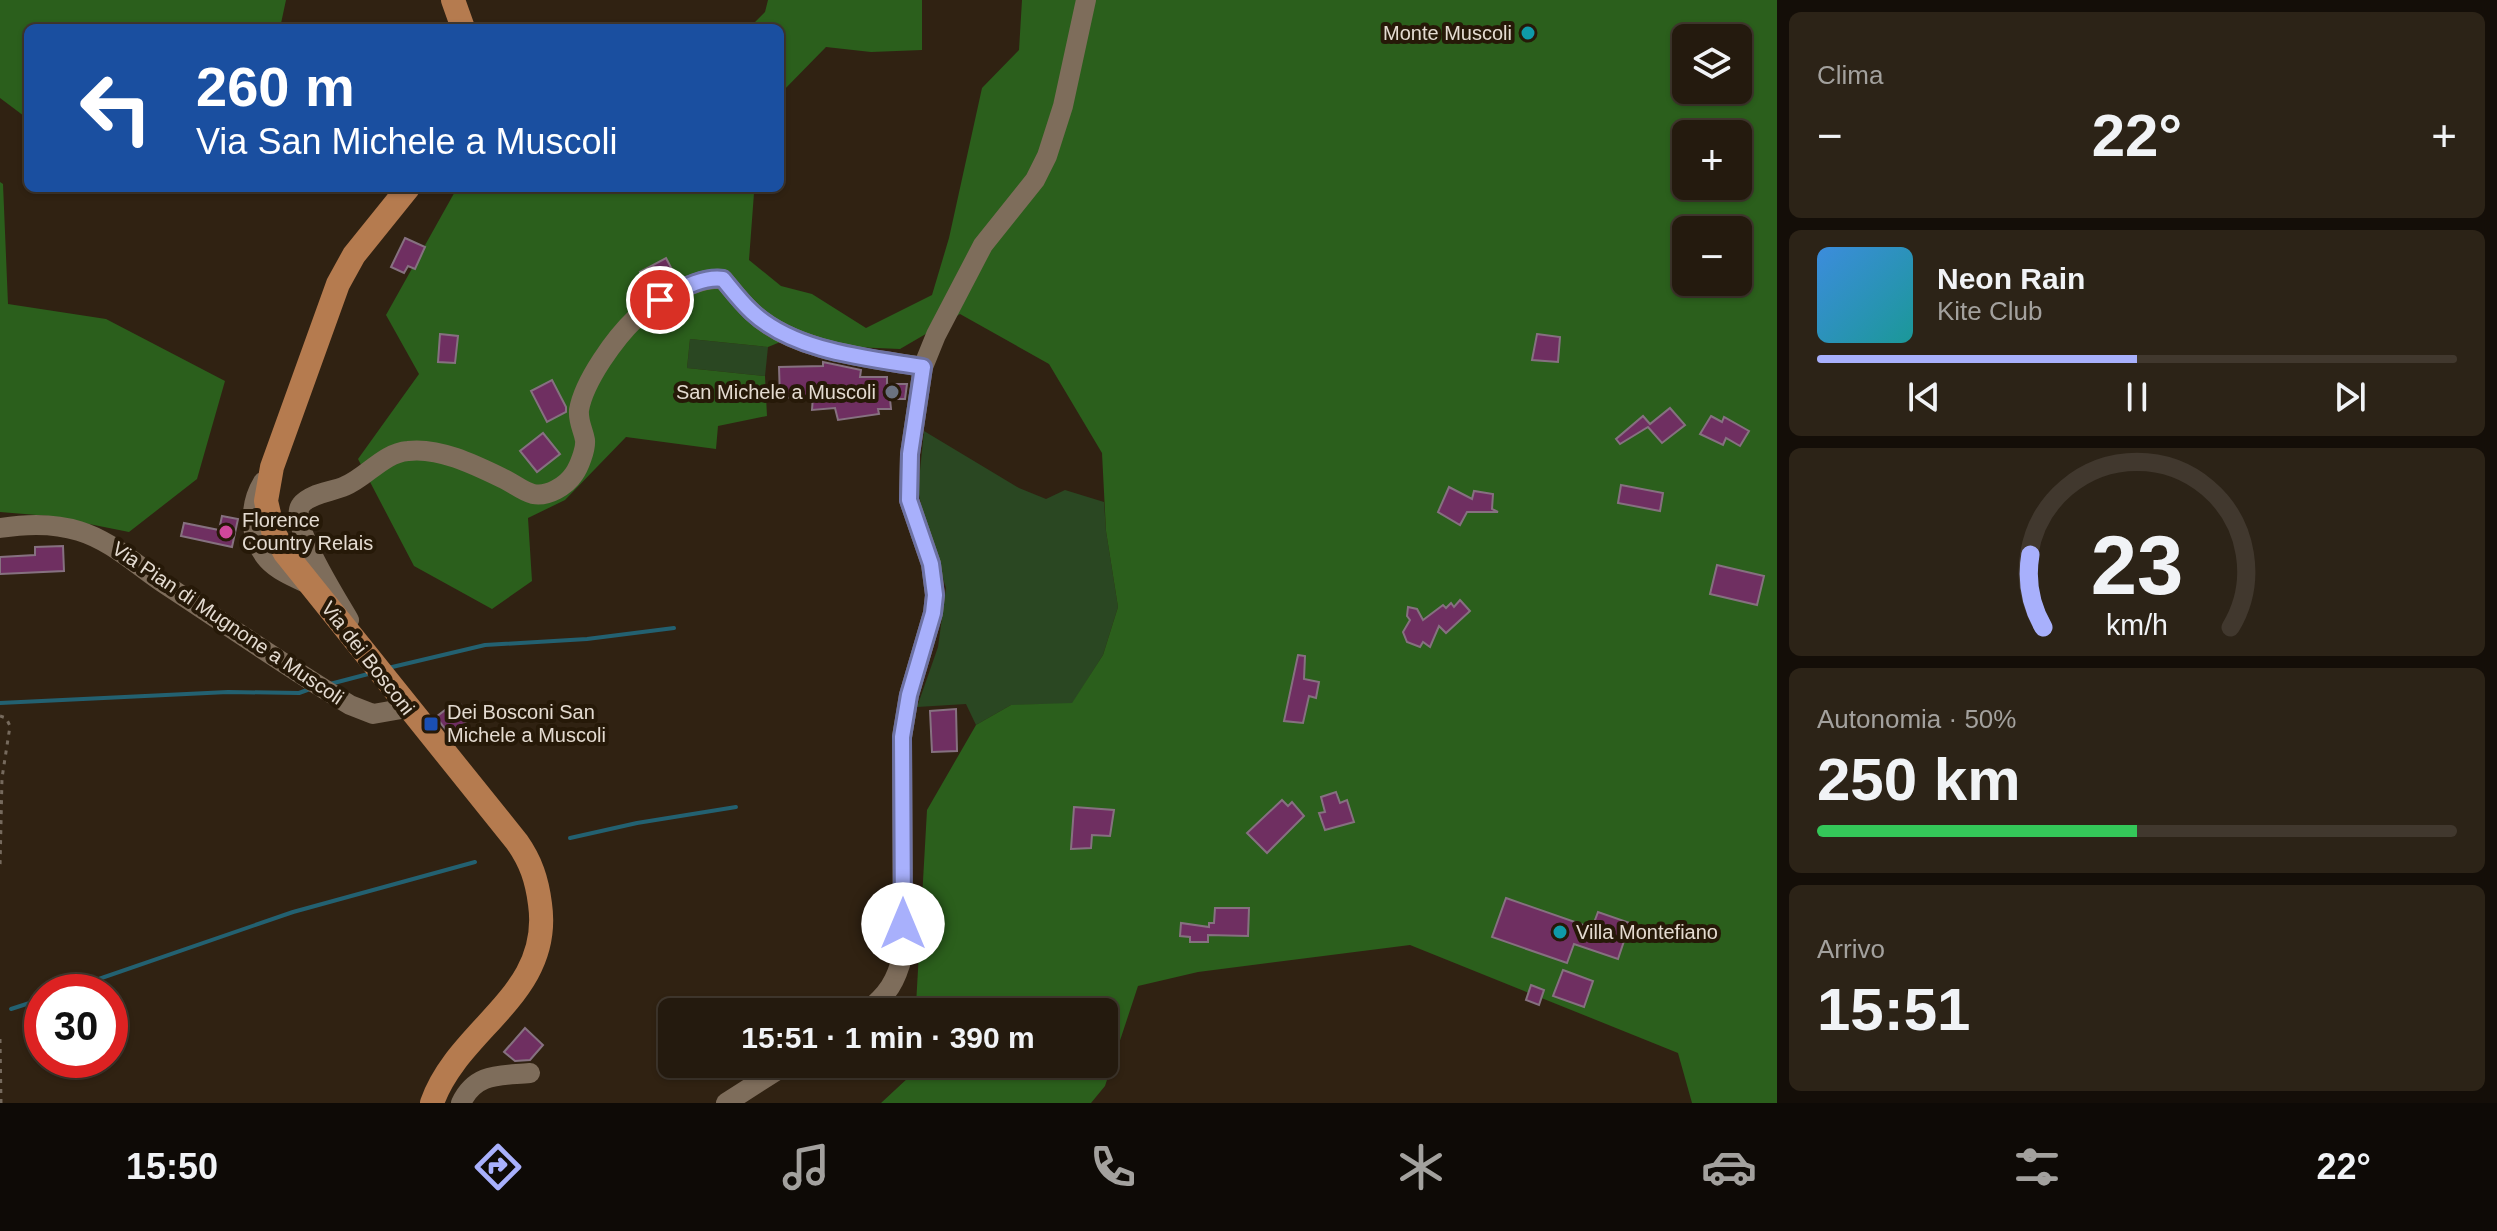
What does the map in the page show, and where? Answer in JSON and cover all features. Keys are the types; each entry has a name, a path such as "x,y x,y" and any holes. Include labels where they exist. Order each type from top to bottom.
{"main road":[{"path":"453,0 462,24"},
{"name":"Via dei Bosconi","path":"405,192 354,255 329,303 269,477 266,501 273,531 285,553 528,859 534,872 542,915 537,952 531,968 506,1004 452,1064 432,1103"}],"street":[{"path":"882,998 898,977 903,954 902,737 909,695 933,613 935,595 931,564 909,500 910,454 923,367 936,335 983,245 1035,180 1047,156 1063,106 1086,0"},
{"path":"372,664 305,540 298,512 301,505 313,496 357,481 389,456 408,451 446,455 530,493 543,495 568,483 577,470 585,441 579,411 586,388 611,348 636,318 660,300 714,278 723,279 752,312 774,328 803,341 859,357 923,367"},
{"name":"Via Pian di Mugnone a Muscoli","path":"0,528 59,527 77,530 104,541 350,705 373,714 407,708"},
{"path":"461,1103 468,1089 482,1080 530,1073"},
{"path":"726,1103 765,1078"}],"path":[{"path":"0,716 6,718 10,726 2,778 0,868"},
{"path":"0,1039 1,1103"}],"green space":[{"path":"0,0 286,0 281,24 24,24 24,116 0,98"},
{"path":"768,0 922,0 922,50 871,52 826,47 784,90 784,24 753,24 765,12"},
{"path":"1022,0 1777,0 1777,1103 1692,1103 1678,1053 1410,945 1198,972 1138,986 1118,1047 1118,998 916,998 927,810 976,725 1011,705 1072,703 1103,655 1118,607 1106,531 1102,453 1049,364 960,314 900,349 853,347 800,334 768,347 690,339 687,368 765,376 767,416 718,426 716,449 626,437 565,500 528,518 532,581 492,609 414,566 358,459 419,374 386,315 455,192 753,192 749,260 781,286 812,294 866,328 932,295 949,238 982,88 1019,50"},
{"path":"0,182 3,184 8,304 106,319 225,381 197,479 129,532 49,516 0,512"},
{"path":"690,339 768,347 765,376 687,368"},
{"path":"924,431 1019,488 1046,499 1065,490 1104,502 1118,607 1103,655 1072,704 1011,705 976,725 966,704 917,707 938,647 946,588 918,490"},
{"path":"908,1078 1108,1078 1091,1103 881,1103"}],"building":[{"path":"405,238 425,247 415,269 408,266 404,273 391,267"},
{"path":"666,258 676,277 650,291 640,272"},
{"path":"440,334 458,336 455,363 438,362"},
{"path":"1537,334 1560,337 1558,362 1532,360"},
{"path":"823,362 861,370 860,377 887,377 887,384 907,384 905,399 890,399 891,409 878,409 879,414 838,420 835,408 812,410 813,396 780,398 779,367 823,366"},
{"path":"552,380 566,412 547,422 531,391"},
{"path":"1670,408 1685,425 1662,443 1648,427 1620,444 1616,439 1643,416 1650,424"},
{"path":"1711,416 1722,422 1724,417 1749,431 1740,446 1726,438 1723,445 1700,434"},
{"path":"543,433 560,454 537,472 520,451"},
{"path":"1621,485 1663,493 1660,511 1618,503"},
{"path":"1449,487 1472,499 1474,491 1493,494 1492,509 1498,512 1467,512 1460,525 1438,512"},
{"path":"222,516 238,519 232,547 181,536 184,523 219,530"},
{"path":"63,546 64,571 0,574 0,557 35,555 35,547"},
{"path":"1717,565 1764,576 1757,605 1710,594"},
{"path":"1460,600 1470,611 1446,633 1439,626 1430,647 1423,642 1420,647 1407,642 1403,632 1410,620 1408,607 1417,609 1423,620 1443,605 1446,608 1451,603 1454,607"},
{"path":"1298,655 1305,656 1304,679 1319,682 1316,698 1309,696 1303,723 1284,721"},
{"path":"453,704 457,709 461,705 472,718 450,735 436,717"},
{"path":"956,709 957,751 932,752 930,711"},
{"path":"1336,792 1340,803 1347,800 1354,822 1325,830 1319,813 1325,812 1321,797"},
{"path":"1282,800 1288,806 1292,802 1304,816 1267,853 1247,833"},
{"path":"1074,807 1114,810 1110,836 1092,835 1091,848 1071,849"},
{"name":"Villa Montefiano","path":"1506,898 1592,928 1598,912 1630,923 1618,959 1574,944 1567,963 1492,937"},
{"path":"1215,908 1249,908 1248,936 1208,935 1208,942 1190,942 1190,937 1180,936 1181,923 1209,927 1209,923 1214,923"},
{"path":"1563,970 1593,981 1584,1007 1553,996"},
{"path":"1531,985 1544,990 1539,1005 1526,1000"},
{"path":"525,1028 543,1045 530,1060 515,1061 504,1052"}],"waterway":[{"path":"388,668 485,645 587,639 674,628"},
{"path":"330,684 372,673"},
{"path":"0,703 228,692 299,693 310,689"},
{"path":"570,838 637,823 736,807"},
{"path":"113,974 293,912 475,862"},
{"path":"11,1009 24,1005"}],"place":[{"name":"Monte Muscoli","path":"1528,33"},
{"name":"San Michele a Muscoli","path":"892,392"},
{"name":"Florence Country Relais","path":"226,532"},
{"name":"Dei Bosconi San Michele a Muscoli","path":"431,724"},
{"name":"Villa Montefiano","path":"1560,932"}],"route":[{"path":"660,300 714,278 723,279 752,312 782,332 828,350 923,367 908,482 914,521 931,564 935,595 926,640 909,695 902,737 903,924"}]}
